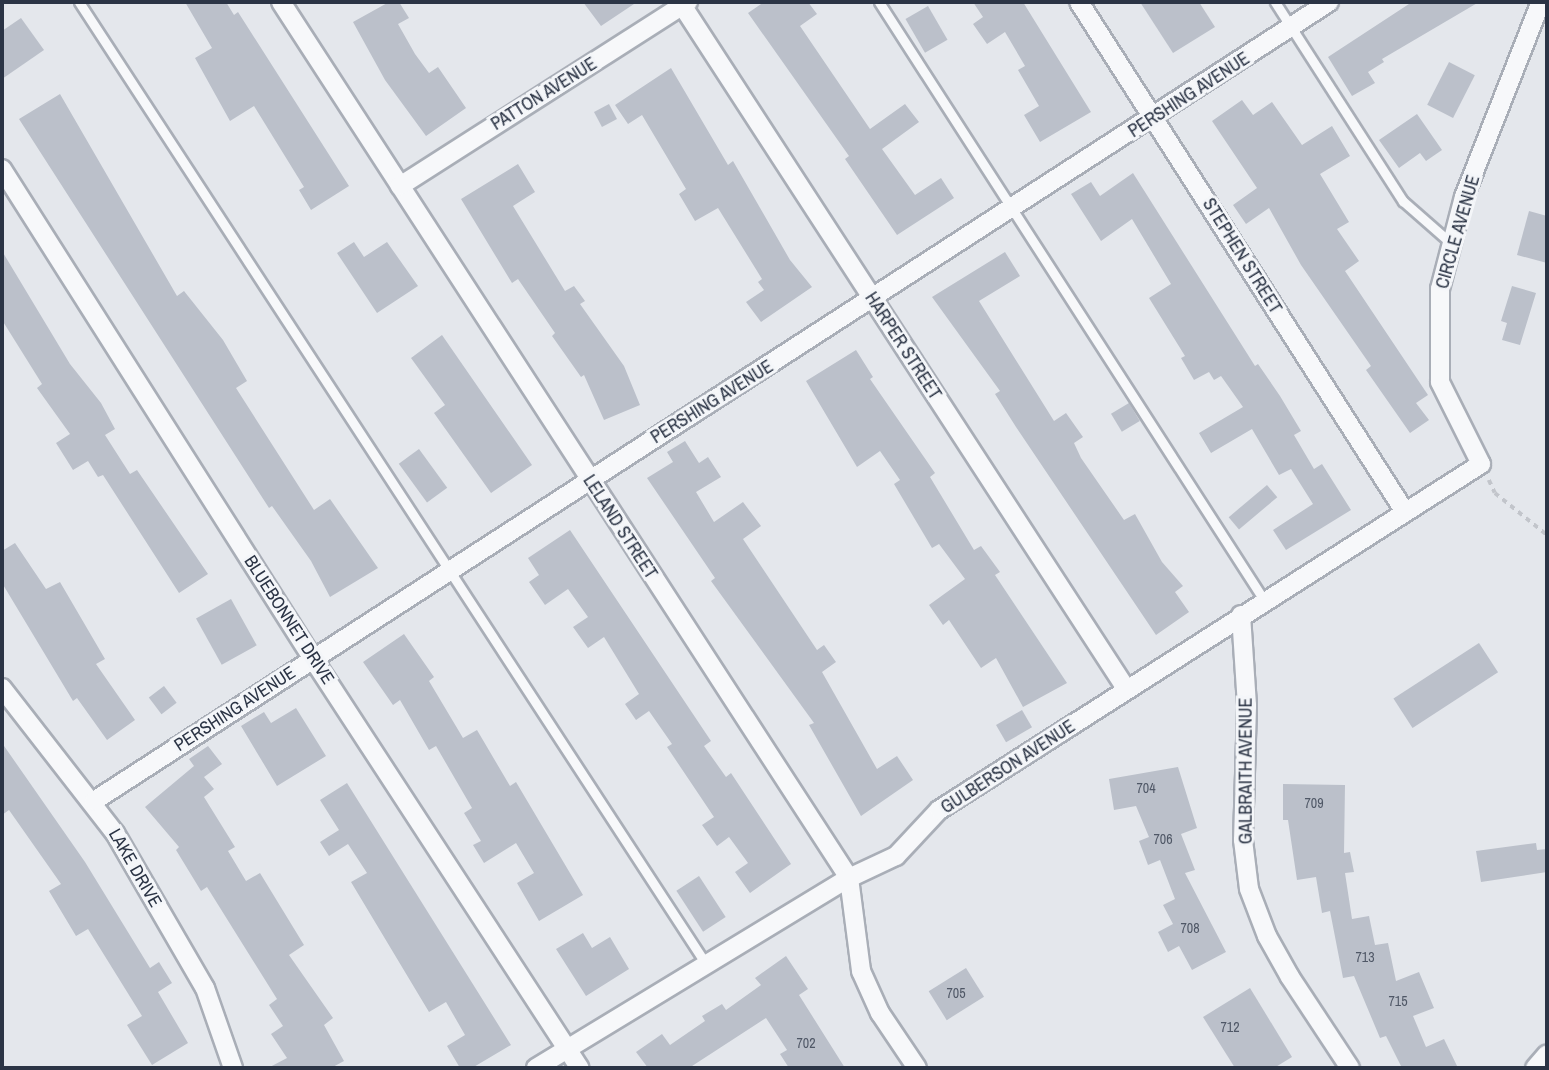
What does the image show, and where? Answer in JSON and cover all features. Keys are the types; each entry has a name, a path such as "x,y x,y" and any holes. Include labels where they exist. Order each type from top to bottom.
{"street":[{"name":"LELAND STREET","path":"281,2 849,878 861,971 880,1013 917,1068"},
{"name":"STEPHEN STREET","path":"1079,2 1405,512"},
{"name":"PERSHING AVENUE","path":"94,801 589,479 873,301 1329,2"},
{"name":"CIRCLE AVENUE","path":"1481,464 1440,382 1440,289 1464,197 1541,2"},
{"name":"PATTON AVENUE","path":"400,186 683,3"},
{"name":"HARPER STREET","path":"683,3 873,301 1127,690"},
{"name":"BLUEBONNET DRIVE","path":"2,169 313,659 580,1068"},
{"name":"GULBERSON AVENUE","path":"536,1068 849,878 896,856 939,810 1264,600 1481,464"},
{"name":"GALBRAITH AVENUE","path":"1241,615 1247,706 1243,840 1250,889 1273,946 1350,1068"},
{"name":"LAKE DRIVE","path":"2,688 94,801 205,988 233,1068"},
{"path":"1535,1068 1547,1054"}],"lane":[{"path":"79,2 706,964"},
{"path":"879,2 1264,600"},
{"path":"1275,2 1403,201 1452,244"}],"path":[{"path":"1481,464 1495,493 1547,535"}],"building":[{"path":"185,2 226,2 234,15 238,12 349,186 311,210 299,190 304,187 254,106 230,121 195,58 212,48"},
{"path":"389,2 399,2 409,18 398,24 415,54 429,73 438,67 466,108 426,136 385,80 353,22"},
{"path":"583,2 637,2 601,26"},
{"path":"764,2 808,2 817,14 800,26 870,129 905,104 919,122 882,149 915,195 941,178 954,198 897,235 845,159 849,156 748,13"},
{"path":"973,2 1023,2 1091,112 1040,142 1024,115 1039,106 1018,70 1025,66 1005,32 987,44 973,24 983,17"},
{"path":"1140,2 1199,2 1215,27 1173,53"},
{"path":"1412,2 1479,2 1382,59 1384,62 1368,72 1375,83 1352,96 1328,57"},
{"path":"928,6 948,40 925,53 905,19"},
{"path":"21,18 44,50 2,79 2,31"},
{"path":"1449,62 1475,75 1453,118 1427,105"},
{"path":"671,68 728,165 733,161 790,260 812,287 761,322 746,302 764,290 758,282 762,279 718,208 695,221 679,194 686,189 642,115 628,124 615,105"},
{"path":"60,94 177,296 184,291 223,340 247,381 236,388 314,510 330,499 378,568 330,597 311,561 272,506 269,508 19,119"},
{"path":"1242,100 1253,115 1272,102 1302,145 1332,126 1350,156 1320,174 1349,222 1337,229 1359,261 1345,271 1428,395 1416,403 1429,420 1410,433 1366,370 1371,366 1301,265 1269,208 1246,224 1233,205 1257,188 1212,121"},
{"path":"609,104 617,119 602,127 594,112"},
{"path":"1417,114 1442,150 1426,161 1420,153 1399,168 1379,140"},
{"path":"518,164 535,192 513,206 565,291 574,286 585,301 580,304 624,366 640,405 604,420 584,375 581,377 552,336 555,333 518,279 512,283 461,199"},
{"path":"1133,173 1255,366 1258,364 1280,396 1301,431 1294,435 1314,469 1322,464 1351,510 1286,550 1273,530 1313,504 1291,469 1279,475 1252,429 1211,453 1199,433 1243,407 1221,376 1214,380 1209,372 1194,380 1181,358 1185,356 1149,298 1171,284 1132,219 1101,241 1071,194 1091,182 1100,196"},
{"path":"1529,211 1547,216 1547,263 1517,255"},
{"path":"354,242 364,257 387,242 418,286 377,313 337,253"},
{"path":"2,251 70,364 101,403 115,429 105,435 130,474 137,470 208,574 179,593 103,475 98,477 88,461 73,470 56,443 70,434 37,388 42,384 2,320"},
{"path":"1005,252 1020,276 979,301 1054,421 1066,413 1083,437 1074,443 1081,458 1124,520 1135,514 1162,562 1183,586 1175,592 1189,612 1156,635 1016,427 995,394 1000,391 932,297"},
{"path":"1512,286 1536,293 1520,345 1502,340 1507,323 1501,321"},
{"path":"442,335 532,465 491,493 434,413 445,405 411,358"},
{"path":"856,350 873,377 870,379 935,473 930,477 974,550 981,546 1000,572 995,575 1067,683 1023,707 996,658 981,668 949,620 943,625 929,605 965,579 939,544 932,548 894,484 900,480 880,451 857,467 806,381"},
{"path":"1129,403 1140,421 1122,432 1111,414"},
{"path":"685,441 699,463 708,457 721,477 696,492 714,522 743,502 761,526 743,539 817,650 824,645 836,662 822,672 877,769 897,756 913,780 861,816 809,725 814,723 711,581 715,578 647,478 673,462 667,452"},
{"path":"419,449 447,488 427,503 399,464"},
{"path":"1267,485 1277,497 1239,529 1229,517"},
{"path":"570,530 711,741 704,746 726,777 731,773 791,864 750,893 735,872 748,863 729,837 717,846 702,825 714,817 667,747 672,744 649,711 636,720 625,704 639,694 604,637 588,648 573,627 588,617 568,589 545,605 529,582 539,575 528,558"},
{"path":"15,543 46,589 60,582 105,659 96,664 135,720 107,740 77,698 73,701 2,583 2,551"},
{"path":"231,599 257,645 222,665 196,618"},
{"path":"404,634 434,677 429,681 463,738 477,730 510,786 516,782 583,895 539,921 517,883 534,873 516,843 484,863 473,845 481,841 464,813 472,808 436,746 429,750 400,700 393,705 363,662"},
{"path":"1479,643 1498,672 1413,728 1393,699"},
{"path":"164,686 177,703 161,714 149,697"},
{"path":"296,708 326,756 277,786 241,726 264,712 271,723"},
{"path":"1022,710 1032,727 1006,742 996,725"},
{"path":"2,743 85,862 150,968 159,962 172,983 158,992 188,1043 152,1065 127,1025 142,1016 88,929 76,936 49,891 61,884 9,810 2,815"},
{"path":"208,746 222,764 204,777 214,789 204,797 235,847 228,851 246,881 260,873 304,945 289,955 333,1018 324,1025 344,1061 331,1068 268,1068 287,1058 271,1034 283,1026 269,1005 277,999 207,887 201,891 176,850 179,847 145,807 194,766 189,759"},
{"path":"1178,767 1197,828 1181,834 1195,870 1185,873 1226,952 1192,970 1179,946 1168,952 1158,932 1173,924 1163,905 1175,899 1160,860 1148,865 1139,841 1149,837 1136,806 1114,810 1109,779"},
{"path":"347,783 511,1045 472,1068 460,1068 447,1046 465,1035 446,1002 429,1012 351,882 367,873 348,844 329,856 320,842 339,830 320,800"},
{"path":"1283,784 1345,785 1344,853 1350,852 1354,872 1345,873 1352,919 1369,916 1375,945 1388,943 1396,981 1419,972 1434,1008 1413,1016 1426,1047 1444,1039 1458,1068 1402,1068 1386,1036 1380,1038 1354,976 1343,978 1330,911 1322,913 1316,877 1297,880 1288,820 1283,820"},
{"path":"1536,843 1537,850 1547,849 1547,872 1481,882 1476,851"},
{"path":"699,876 726,917 703,932 676,891"},
{"path":"583,933 592,948 610,937 629,969 586,996 556,949"},
{"path":"786,956 808,989 799,995 845,1068 789,1068 780,1054 787,1050 766,1018 689,1068 648,1068 636,1052 662,1034 670,1045 705,1021 702,1016 722,1004 726,1010 761,985 755,978"},
{"path":"966,968 984,997 947,1020 929,991"},
{"path":"1250,988 1292,1057 1274,1068 1235,1068 1203,1017"}]}
